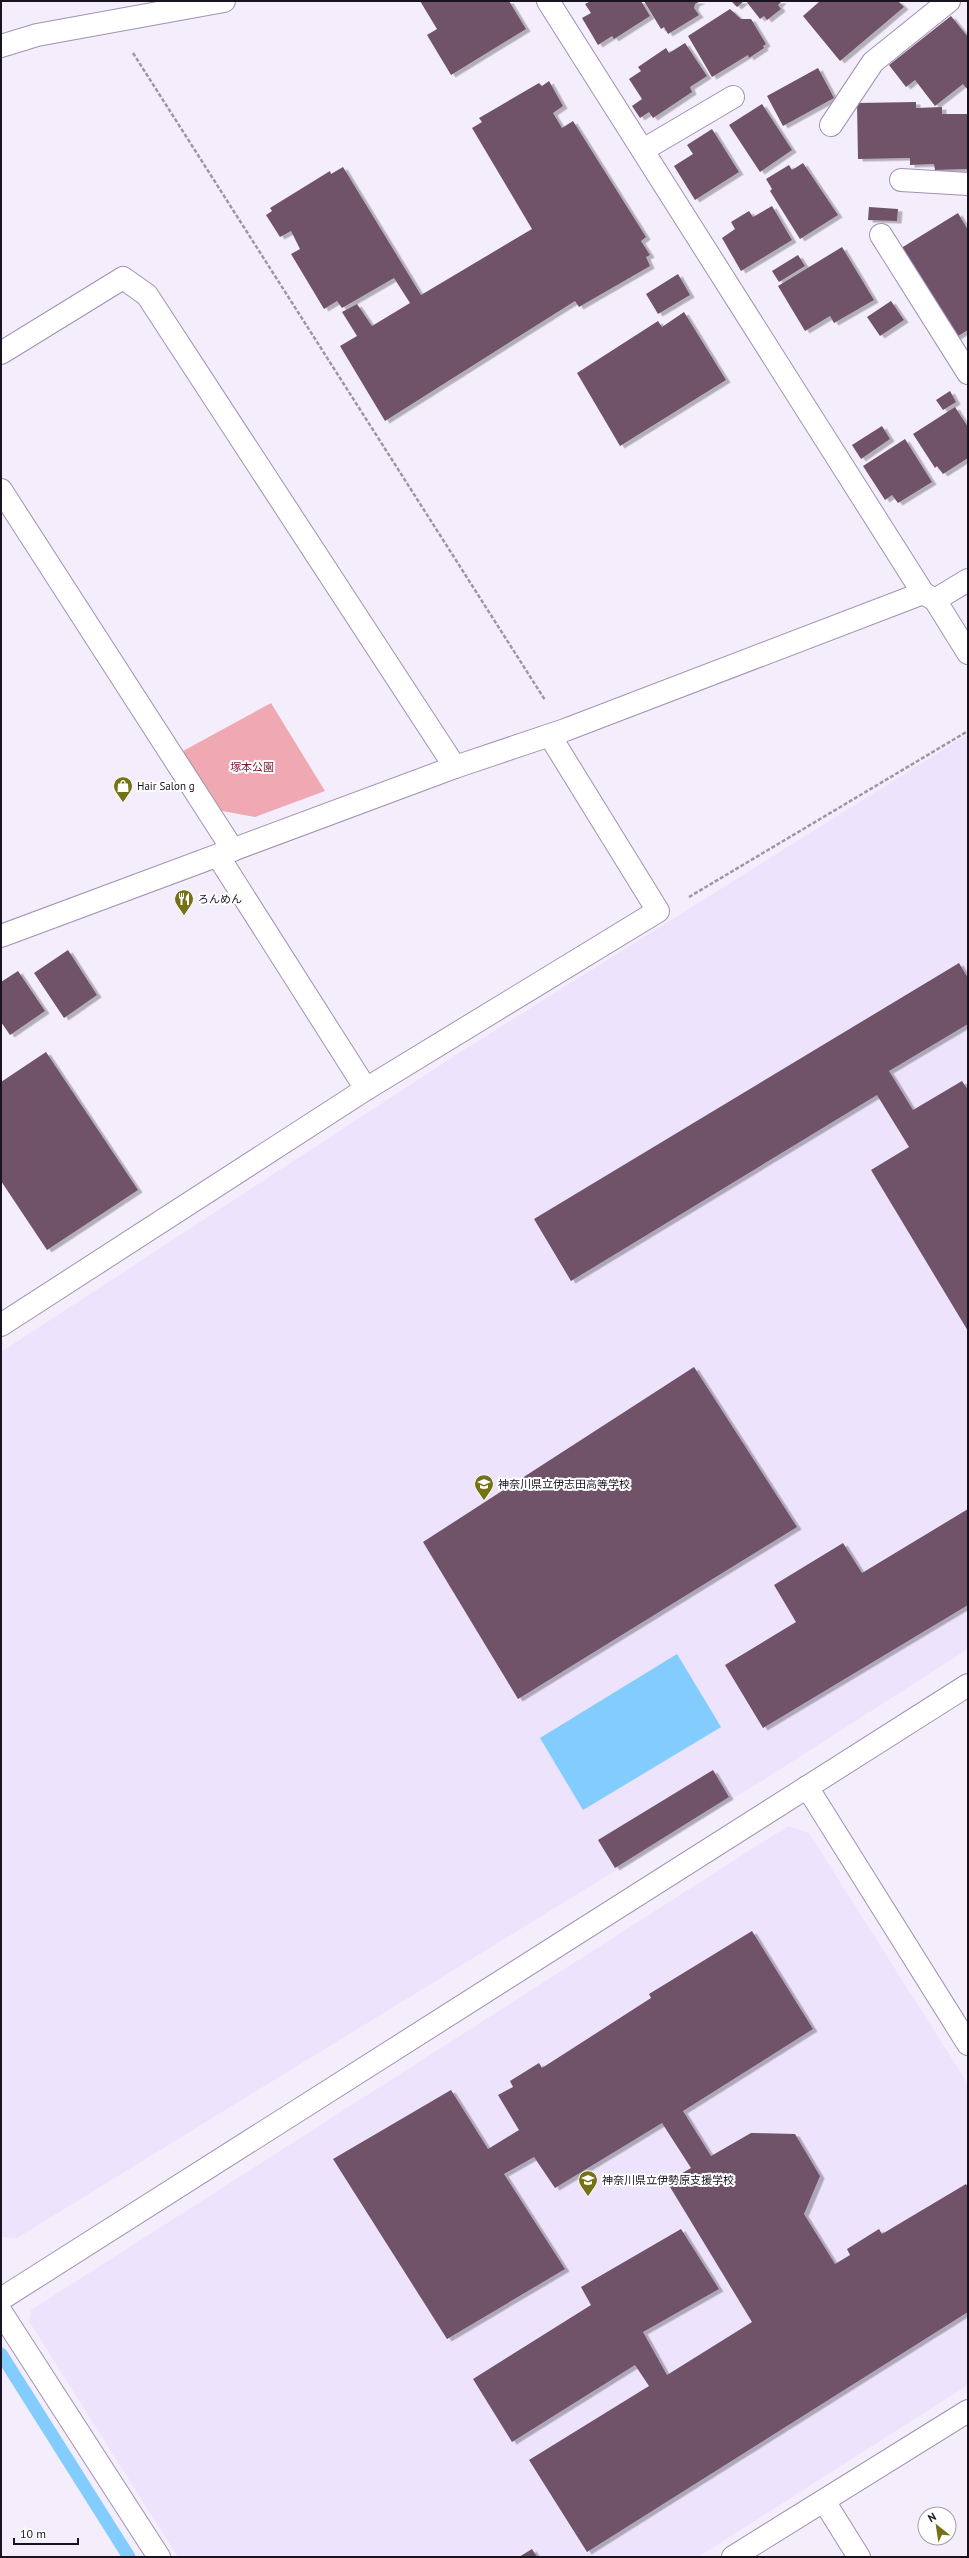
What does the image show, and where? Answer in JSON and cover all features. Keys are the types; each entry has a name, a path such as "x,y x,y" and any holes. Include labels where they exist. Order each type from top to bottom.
{"street":[{"path":"1,46 37,36 224,1"},
{"path":"548,1 929,596 968,653"},
{"path":"831,125 873,62 949,1"},
{"path":"642,150 733,97"},
{"path":"901,180 968,184"},
{"path":"881,235 968,374"},
{"path":"1,353 123,278 147,294 455,767"},
{"path":"1,490 226,853 366,1089"},
{"path":"1,936 455,767 558,733 929,596 968,580"},
{"path":"1,1325 366,1089 658,911 558,733"},
{"path":"1,2299 968,1685"},
{"path":"807,1786 968,2044"},
{"path":"1,2312 159,2557"},
{"path":"733,2557 968,2411"},
{"path":"824,2501 859,2557"}],"path":[{"path":"113,21 558,733"},
{"path":"658,911 674,906 968,732"}],"shaded area":[{"name":"神奈川県立伊志田高等学校","path":"968,734 968,1649 765,1779 17,2238 1,2237 1,1352 462,1051"},
{"name":"神奈川県立伊勢原支援学校","path":"788,1826 809,1833 968,2084 968,2385 698,2557 178,2557 29,2321 31,2310"}],"green space":[{"name":"塚本公園","path":"271,703 325,791 255,817 217,810 183,751"}],"water":[{"path":"677,1654 721,1727 583,1810 540,1738"}],"building":[{"path":"420,1 509,1 526,29 451,75 427,35 437,29"},
{"path":"591,1 641,1 650,16 614,39 612,36 598,45 582,18 591,13 585,4"},
{"path":"644,1 701,1 695,4 694,8 699,15 668,34 664,27 661,29"},
{"path":"731,1 744,1 737,7"},
{"path":"746,1 782,1 778,5 781,9 767,20 764,16 760,19"},
{"path":"820,1 898,1 904,7 840,61 803,16"},
{"path":"730,9 741,19 751,19 766,44 763,46 764,48 749,58 748,55 712,77 688,36"},
{"path":"951,16 968,37 968,90 963,84 935,106 915,80 906,87 889,65"},
{"path":"685,43 707,76 690,87 692,92 653,118 649,112 640,118 632,106 642,99 629,79 641,71 638,67 666,48 669,53"},
{"path":"818,68 834,98 783,126 767,96"},
{"path":"549,81 563,106 553,113 562,128 573,121 646,237 641,241 650,255 646,257 650,266 579,307 575,301 385,421 340,346 357,336 342,312 357,304 372,326 410,303 394,278 342,308 337,301 324,309 291,254 300,249 291,231 280,237 266,215 272,211 270,208 330,171 331,174 343,167 421,295 532,229 472,128 482,122 479,118 539,83 542,86"},
{"path":"916,102 916,108 942,107 942,114 968,114 968,169 935,170 934,164 910,165 910,158 858,159 857,103"},
{"path":"762,104 792,150 760,172 729,125"},
{"path":"712,129 739,172 695,200 674,166 693,154 687,145"},
{"path":"803,163 838,215 800,239 770,191 772,189 766,179 789,165 792,170"},
{"path":"772,206 792,240 741,271 722,238 735,229 731,222 749,211 753,217"},
{"path":"869,207 898,209 897,221 868,220"},
{"path":"958,213 968,230 968,330 953,339 898,250"},
{"path":"842,247 874,300 834,323 830,316 805,331 778,286"},
{"path":"798,255 805,266 779,282 772,271"},
{"path":"678,274 690,295 658,314 646,294"},
{"path":"891,301 904,320 880,336 867,317"},
{"path":"684,312 726,380 620,446 577,373 658,321 662,327"},
{"path":"950,391 956,402 943,410 936,400"},
{"path":"955,407 968,427 968,458 943,474 937,466 935,468 913,434"},
{"path":"882,426 890,439 861,459 852,445"},
{"path":"905,439 932,482 898,503 892,495 885,500 863,466"},
{"path":"68,950 97,995 64,1018 34,973"},
{"path":"959,963 968,978 968,1024 889,1071 913,1110 962,1081 968,1090 968,1331 871,1170 909,1147 877,1095 571,1281 534,1219"},
{"path":"18,971 45,1011 10,1035 1,1022 1,982"},
{"path":"46,1052 138,1190 47,1250 1,1181 1,1082"},
{"path":"694,1367 797,1527 518,1699 423,1542"},
{"path":"968,1509 968,1605 763,1728 725,1665 796,1622 774,1585 843,1543 862,1573"},
{"path":"713,1770 729,1797 615,1868 598,1840"},
{"path":"752,1931 813,2029 683,2111 711,2156 751,2133 795,2134 820,2176 804,2214 835,2264 850,2255 847,2249 879,2229 882,2234 966,2184 968,2187 968,2312 587,2552 529,2460 649,2386 635,2365 512,2442 473,2379 591,2305 581,2287 681,2229 719,2289 643,2332 667,2375 752,2322 667,2182 691,2168 662,2123 555,2188 534,2157 504,2174 565,2269 447,2339 333,2159 451,2090 488,2149 519,2130 498,2095 513,2087 510,2081 539,2063 542,2068 651,1998 649,1994"},
{"path":"532,2549 537,2557 519,2557"}],"waterway":[{"path":"1,2354 129,2557"}],"place":[{"name":"Hair Salon g","path":"123,803"},
{"name":"ろんめん","path":"184,916"},
{"name":"神奈川県立伊志田高等学校","path":"484,1501"},
{"name":"神奈川県立伊勢原支援学校","path":"588,2197"}]}
